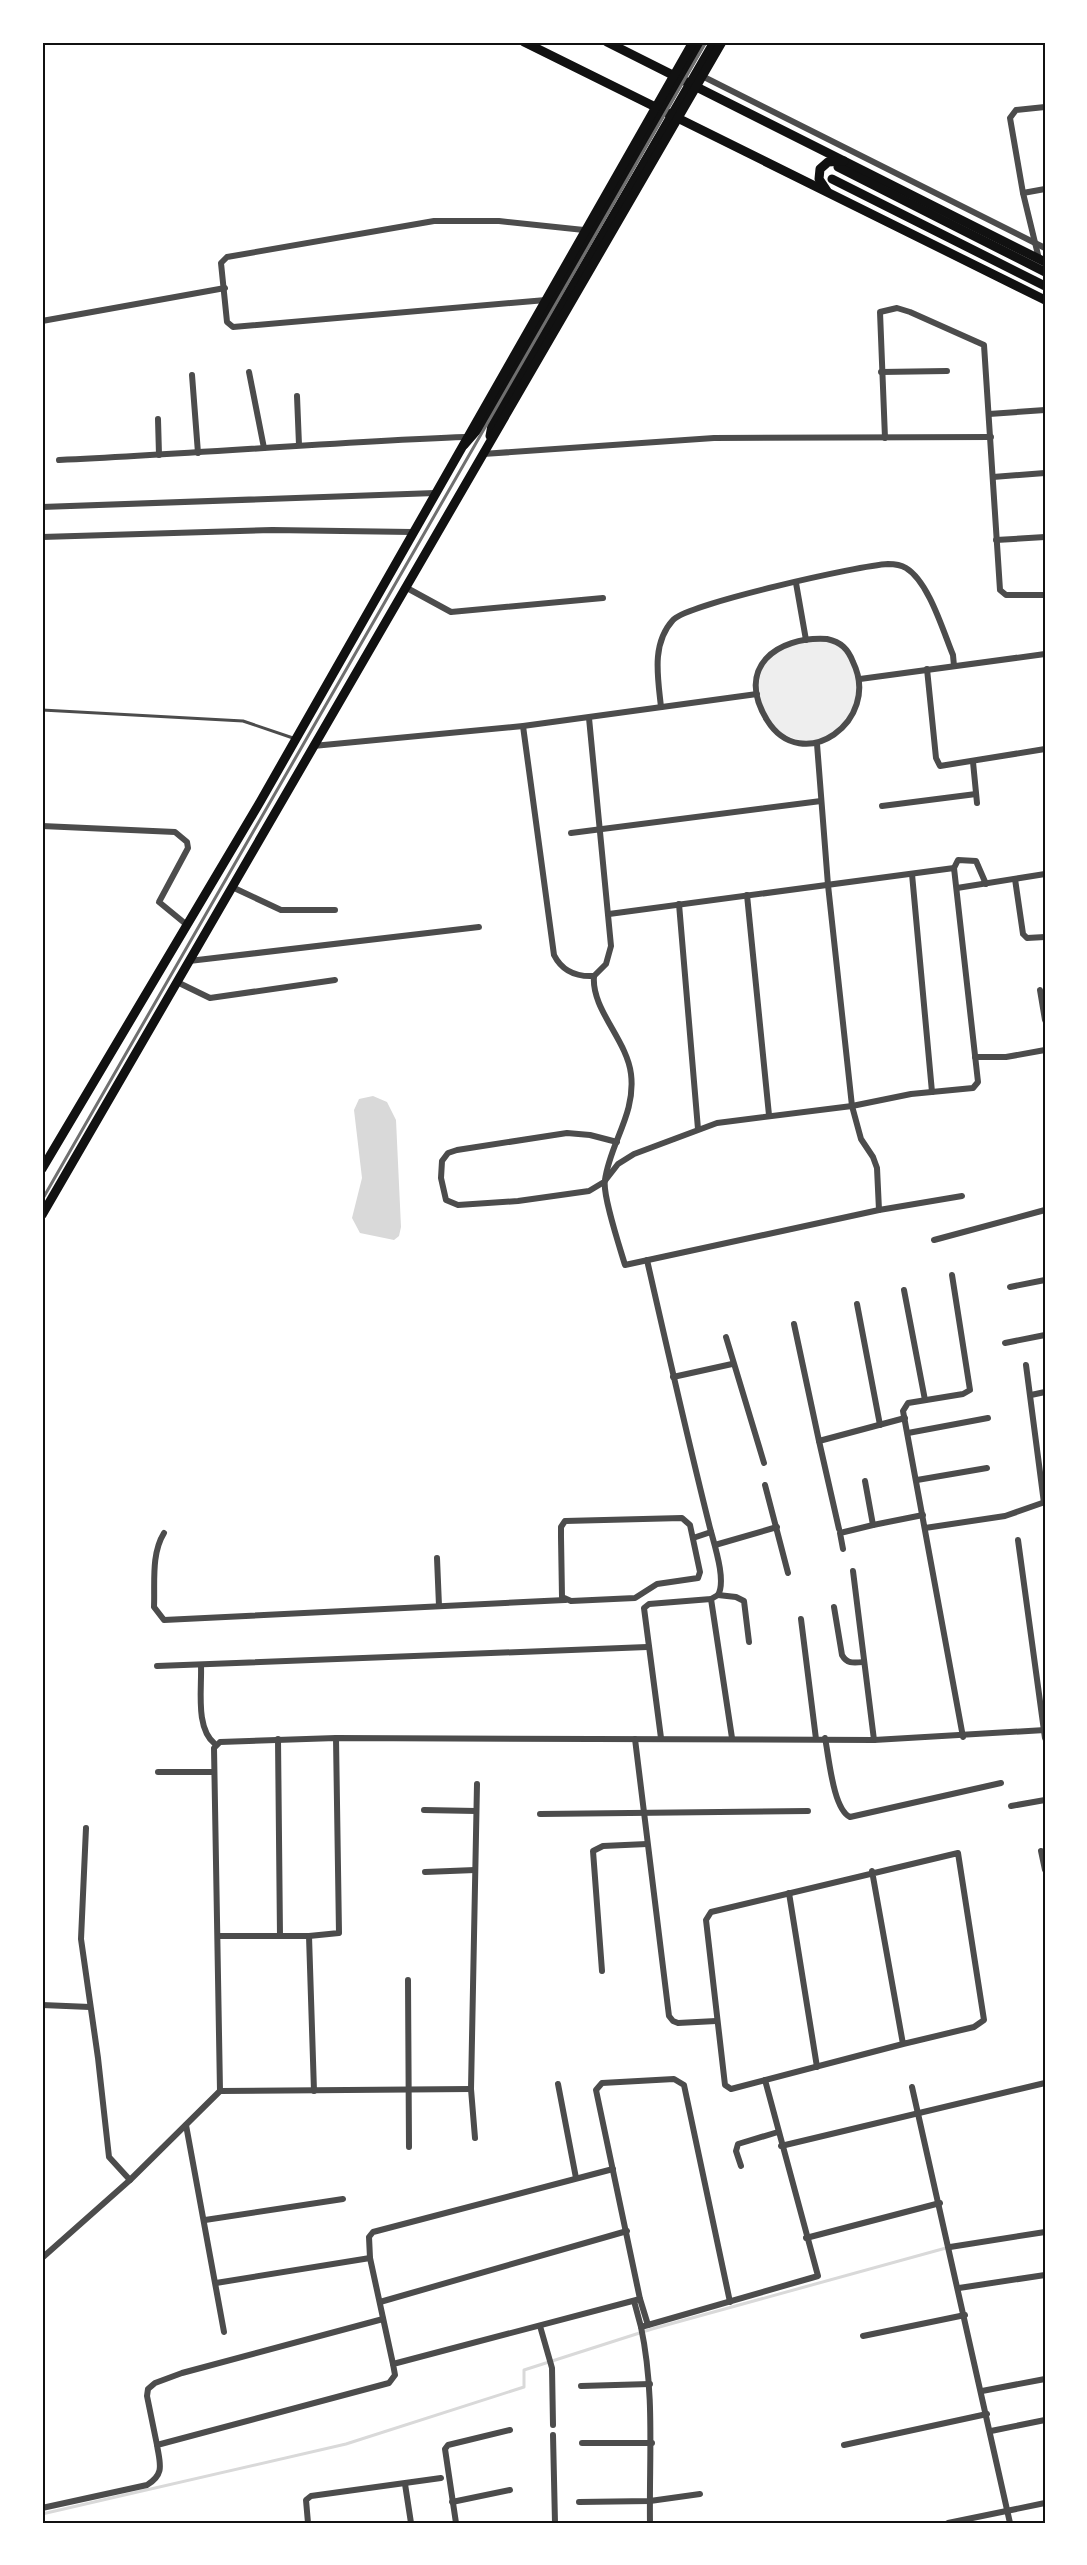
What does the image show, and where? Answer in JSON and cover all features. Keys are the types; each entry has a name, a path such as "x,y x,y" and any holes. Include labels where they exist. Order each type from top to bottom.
{"main road":[{"path":"524,42 1045,300"},
{"path":"607,42 1043,260"},
{"path":"42,1169 295,739 465,437 693,42"},
{"path":"489,443 492,425 514,377 702,42"},
{"path":"458,451 474,436 514,377 714,42"},
{"path":"42,1215 722,42"},
{"path":"626,157 637,158 648,171"},
{"path":"828,192 819,179 822,166 828,162 849,162"},
{"path":"838,167 1045,273"},
{"path":"832,179 1045,286"},
{"path":"295,739 313,746"}],"street":[{"path":"702,76 1045,248"},
{"path":"1043,260 1034,243 1010,118 1016,110 1045,107"},
{"path":"1023,194 1045,189"},
{"path":"546,300 233,327 227,322 221,263 227,257 376,230 454,220 542,224 584,230"},
{"path":"42,321 225,288"},
{"path":"885,438 878,316 884,309 897,308 910,312 984,345 996,540 1002,594 1045,595"},
{"path":"881,372 947,371"},
{"path":"249,372 264,448"},
{"path":"192,375 198,453"},
{"path":"297,396 299,445"},
{"path":"989,414 1045,410"},
{"path":"158,419 159,455"},
{"path":"483,454 714,438 991,436"},
{"path":"59,460 465,437"},
{"path":"993,477 1045,473"},
{"path":"42,507 435,493"},
{"path":"42,537 272,530 412,532"},
{"path":"996,540 1045,537"},
{"path":"661,707 657,671 658,650 674,618 696,607 889,564 908,569 930,599 954,666"},
{"path":"796,583 806,639"},
{"path":"407,588 451,612 603,598"},
{"path":"806,639 827,639 842,644 852,658 860,679 854,714 844,728 817,744 795,740 778,732 767,719 757,694 758,668 765,656 787,644 806,639"},
{"path":"860,679 1045,654"},
{"path":"927,669 936,762 940,766 1045,749"},
{"path":"313,746 523,726 757,694"},
{"path":"589,718 609,914 610,957 594,976 594,992 624,1049 631,1070 632,1099 604,1182 625,1265 879,1210 962,1196"},
{"path":"523,726 554,955 559,966 568,972 594,976"},
{"path":"817,744 828,885 852,1106 861,1139 873,1157 877,1168 879,1210"},
{"path":"973,762 977,803"},
{"path":"882,806 976,794"},
{"path":"571,833 821,801"},
{"path":"42,826 175,832 183,838 188,848 159,902 187,925"},
{"path":"617,1142 580,1133 552,1134 448,1153 442,1161 441,1178 446,1200 458,1206 581,1193 604,1182 618,1164 634,1154 717,1123 852,1106 977,1086 954,871 958,860 974,859 981,868 986,884"},
{"path":"609,914 912,874 954,871"},
{"path":"912,874 932,1092"},
{"path":"957,888 1045,874"},
{"path":"1015,879 1023,934 1026,938 1045,937"},
{"path":"232,887 281,910 335,910"},
{"path":"747,895 769,1115"},
{"path":"679,904 698,1129"},
{"path":"189,962 479,927"},
{"path":"177,982 210,998 334,980"},
{"path":"1040,990 1045,1020"},
{"path":"975,1058 1006,1058 1045,1050"},
{"path":"934,1240 1045,1210"},
{"path":"647,1260 673,1377 715,1545 722,1583 718,1595"},
{"path":"952,1275 971,1385 963,1394 905,1404 905,1418 963,1737"},
{"path":"1010,1287 1045,1280"},
{"path":"904,1290 925,1400"},
{"path":"857,1304 880,1425"},
{"path":"794,1324 839,1529"},
{"path":"1005,1343 1045,1335"},
{"path":"726,1337 732,1364 764,1463"},
{"path":"673,1377 732,1364"},
{"path":"925,1528 1005,1516 1045,1502 1026,1365"},
{"path":"1031,1395 1045,1392"},
{"path":"819,1441 905,1418"},
{"path":"908,1433 988,1418"},
{"path":"917,1480 987,1468"},
{"path":"865,1481 873,1526"},
{"path":"765,1485 788,1573"},
{"path":"843,1549 840,1533 923,1515"},
{"path":"164,1533 158,1542 154,1607 164,1620 635,1598 657,1584 693,1581 698,1578 700,1572 690,1525 682,1518 564,1521 561,1527 561,1544 565,1600"},
{"path":"715,1545 777,1527"},
{"path":"693,1538 711,1532"},
{"path":"1018,1540 1045,1738"},
{"path":"438,1558 439,1606"},
{"path":"853,1571 874,1740"},
{"path":"661,1738 647,1647 643,1611 646,1606 711,1599 718,1595 741,1598 744,1601 749,1642"},
{"path":"711,1599 732,1738"},
{"path":"834,1607 845,1660 851,1663 864,1662"},
{"path":"801,1619 816,1739"},
{"path":"157,1666 647,1647"},
{"path":"201,1665 203,1725 208,1739 215,1744"},
{"path":"215,1744 223,1741 388,1734 874,1740 963,1737 1045,1730"},
{"path":"218,1936 335,1935 341,1929 336,1738"},
{"path":"635,1738 669,2016 678,2023 716,2021"},
{"path":"825,1738 838,1804 844,1814 850,1817 1001,1783"},
{"path":"278,1739 280,1936"},
{"path":"215,1744 220,2091"},
{"path":"158,1772 214,1772"},
{"path":"474,2138 471,2089 477,1784"},
{"path":"1011,1806 1045,1800"},
{"path":"424,1810 476,1811"},
{"path":"540,1814 808,1811"},
{"path":"86,1828 81,1939 109,2157 130,2180"},
{"path":"602,1971 593,1851 603,1846 647,1844"},
{"path":"1041,1851 1045,1870"},
{"path":"958,1853 984,2020 975,2027 727,2088 716,2021 707,1916 716,1910 789,1893 872,1871 958,1853"},
{"path":"425,1872 475,1870"},
{"path":"872,1871 903,2044"},
{"path":"789,1893 817,2067"},
{"path":"309,1936 314,2091"},
{"path":"408,1980 409,2147"},
{"path":"42,2005 90,2007"},
{"path":"643,2330 818,2276 765,2080"},
{"path":"650,2523 652,2443 650,2384 627,2231 596,2091 597,2086 609,2082 680,2081 684,2085 730,2302"},
{"path":"781,2146 918,2111 1045,2083"},
{"path":"558,2084 576,2178"},
{"path":"912,2086 1011,2523"},
{"path":"42,2258 130,2180 220,2091 471,2089"},
{"path":"186,2125 224,2332"},
{"path":"741,2166 736,2151 738,2144 778,2132"},
{"path":"157,2445 389,2383 395,2375 370,2258 369,2237 380,2229 613,2169"},
{"path":"205,2220 343,2199"},
{"path":"806,2238 940,2203"},
{"path":"380,2302 627,2231"},
{"path":"950,2247 1045,2232"},
{"path":"216,2283 370,2258"},
{"path":"959,2288 1045,2275"},
{"path":"393,2364 637,2300"},
{"path":"863,2336 965,2315"},
{"path":"42,2508 147,2485 158,2478 161,2472 147,2396 148,2389 155,2383 182,2373 383,2319"},
{"path":"540,2326 550,2362 553,2425"},
{"path":"982,2391 1045,2379"},
{"path":"582,2386 650,2384"},
{"path":"844,2445 987,2414"},
{"path":"991,2431 1045,2420"},
{"path":"456,2523 444,2454 447,2445 510,2430"},
{"path":"553,2435 555,2523"},
{"path":"582,2443 652,2443"},
{"path":"308,2523 305,2507 306,2500 311,2496 441,2478"},
{"path":"405,2484 411,2523"},
{"path":"452,2502 510,2490"},
{"path":"579,2502 650,2501 700,2494"},
{"path":"948,2523 1045,2503"}],"lane":[{"path":"42,710 243,721 295,739"}],"shaded area":[{"path":"827,639 845,648 856,665 860,682 858,700 851,716 840,729 826,738 809,741 790,737 776,729 766,717 758,697 756,680 760,668 767,658 779,650"},
{"path":"373,1096 387,1102 396,1120 401,1227 399,1236 394,1240 360,1233 352,1218 362,1178 354,1110 359,1099"}],"waterway":[{"path":"42,2514 346,2444 524,2387 524,2370 652,2329 946,2248"}],"railway":[{"path":"42,1200 706,42"}]}
